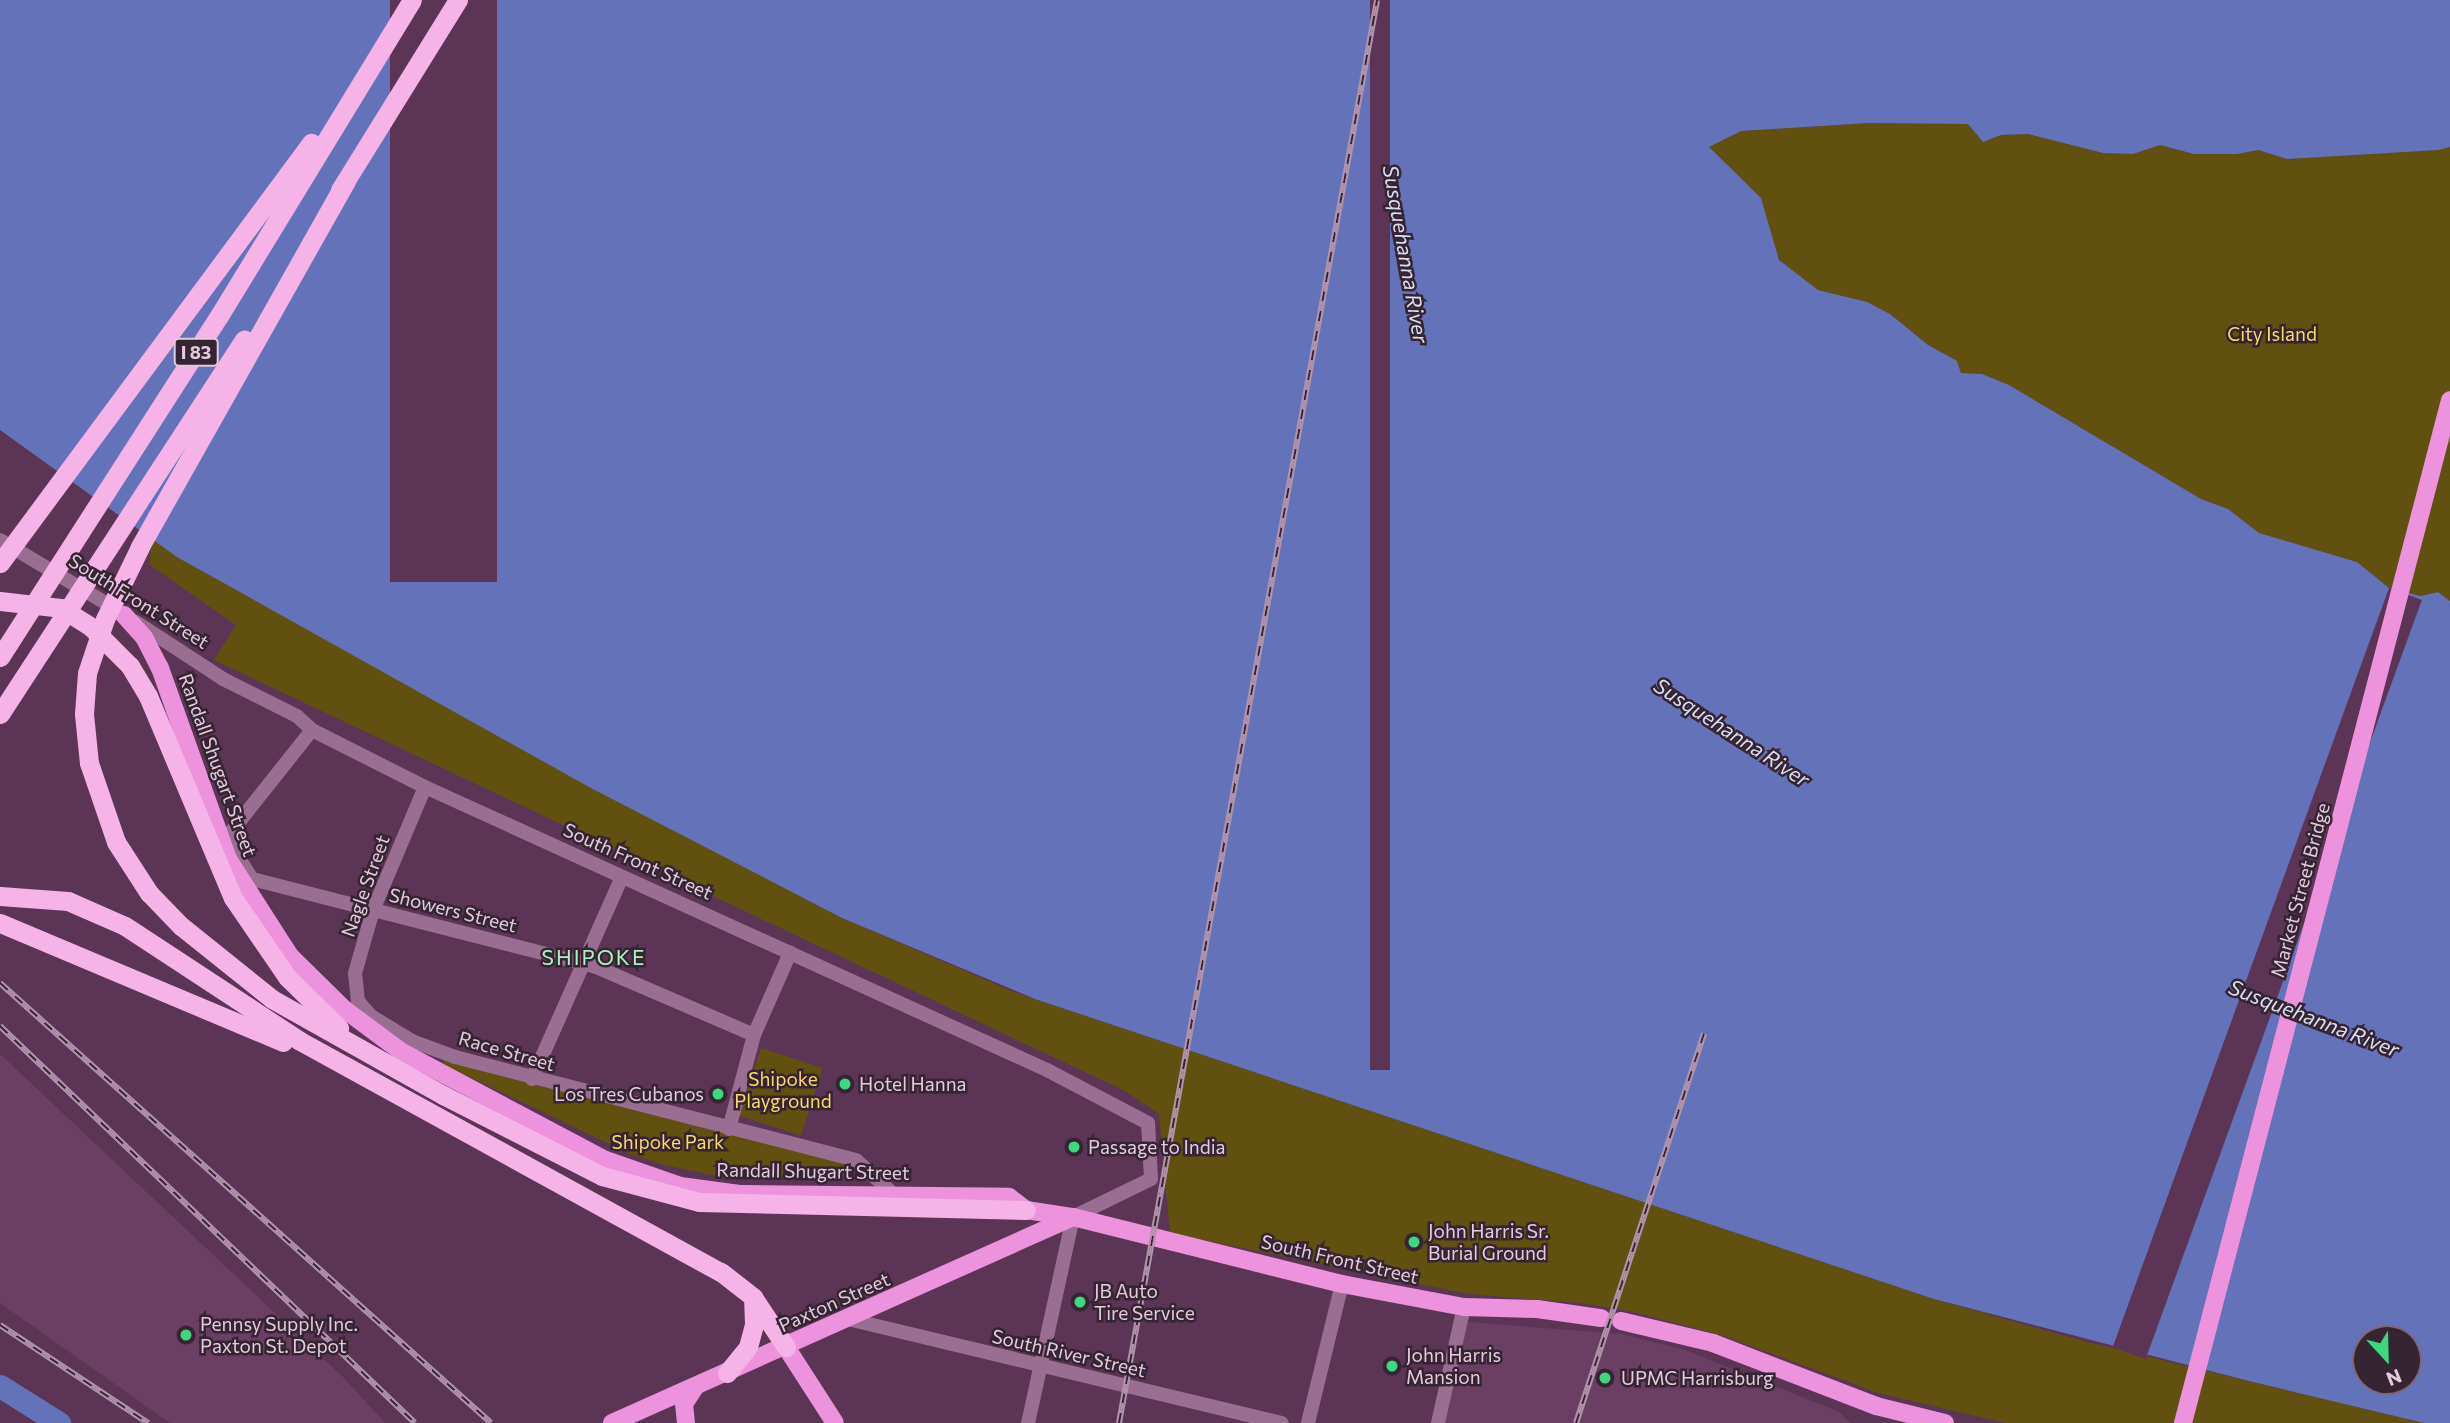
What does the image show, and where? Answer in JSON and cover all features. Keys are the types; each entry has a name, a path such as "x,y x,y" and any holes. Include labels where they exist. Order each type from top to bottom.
{"highway":[{"name":"I 83","path":"0,657 219,316 412,0"},
{"name":"I 83","path":"0,713 346,181 458,0"},
{"path":"0,563 385,43"},
{"path":"346,181 140,547 105,619 87,673 84,714 89,763 99,800 116,842 137,875 181,926 272,999 514,1132 602,1175 647,1191 699,1202 755,1207 1026,1210"},
{"path":"0,601 61,608 91,627 130,666 148,696 233,898 287,977 360,1047"},
{"path":"2,895 35,896 96,910 371,1083 692,1255 753,1297 786,1347"},
{"path":"0,923 371,1083"},
{"path":"727,1373 748,1347 754,1324 753,1297"}],"main road":[{"name":"Market Street Bridge","path":"2183,1423 2448,408"},
{"name":"Randall Shugart Street","path":"124,615 144,636 160,667 218,838 250,899 290,956 364,1026 402,1052 571,1143 655,1179 741,1194 891,1192 1009,1197 1026,1210"},
{"name":"South Front Street","path":"1026,1210 1073,1217 1342,1284 1464,1307 1538,1309 1601,1318"},
{"name":"Paxton Street","path":"612,1423 1073,1217"},
{"path":"1620,1321 1713,1343 1874,1415 1945,1423"},
{"path":"786,1347 835,1423"},
{"path":"686,1423 684,1404 695,1387"}],"street":[{"name":"South Front Street","path":"0,540 223,679 297,716 312,730 425,787 1071,1082 1148,1123 1151,1179 1073,1217"},
{"name":"Showers Street","path":"312,730 230,833 232,847 252,879 594,966 754,1035"},
{"name":"Nagle Street","path":"358,1001 355,974 373,909 425,787"},
{"path":"532,1079 622,877"},
{"path":"729,1129 754,1035 790,953"},
{"name":"Race Street","path":"358,1001 371,1016 412,1041 532,1079 856,1160 891,1192"},
{"path":"1028,1423 1073,1217"},
{"path":"1308,1423 1342,1284"},
{"path":"1438,1423 1464,1307"},
{"name":"South River Street","path":"848,1319 1282,1423"}],"shaded area":[{"path":"0,1054 344,1378 385,1423 170,1423 0,1303"},
{"name":"UPMC Harrisburg","path":"1468,1322 1621,1334 1685,1350 1839,1412 1851,1423 1445,1423"}],"green space":[{"name":"City Island","path":"1868,123 1968,124 1983,142 2001,135 2028,134 2103,153 2133,154 2160,145 2194,154 2237,154 2257,150 2287,159 2450,147 2450,601 2438,592 2421,596 2389,588 2357,562 2259,533 2228,509 2201,499 2009,385 1982,374 1961,373 1957,361 1928,345 1890,314 1867,302 1818,290 1792,274 1777,255 1761,198 1708,147 1741,131"},
{"path":"151,538 549,764 842,918 1014,992 1934,1299 2083,1341 2424,1423 2005,1423 1878,1393 1724,1336 1634,1312 1582,1303 1468,1294 1170,1233 1159,1114 1125,1091 214,660 236,625 150,565"},
{"name":"Shipoke Playground","path":"761,1048 823,1068 801,1136 739,1116"},
{"name":"Shipoke Park","path":"443,1056 539,1086 846,1163 848,1176 718,1176 664,1165 630,1154 443,1064"}],"water":[{"name":"Susquehanna River","path":"0,0 2450,0 2450,147 2438,150 2287,159 2258,150 2237,154 2194,154 2160,145 2133,154 2103,153 2028,134 2001,135 1983,142 1968,124 1868,123 1741,131 1709,147 1761,198 1779,260 1818,290 1867,302 1890,314 1928,345 1957,361 1961,373 1982,374 2009,385 2201,499 2228,509 2259,533 2357,562 2389,588 2421,596 2438,592 2450,601 2450,1423 2424,1423 2249,1381 1934,1299 1035,999 842,918 589,787 177,557 0,430"}],"pier":[{"path":"390,0 497,0 497,582 390,582"},
{"path":"1370,0 1390,0 1390,1070 1370,1070"},
{"path":"2389,588 2422,600 2146,1359 2113,1347"}],"waterway":[{"path":"0,1386 59,1423"}],"railway":[{"path":"1119,1423 1377,0"},
{"path":"0,983 491,1423"},
{"path":"0,1026 415,1423"},
{"path":"1576,1423 1704,1034"},
{"path":"0,1325 148,1423"}],"place":[{"name":"Hotel Hanna","path":"845,1084"},
{"name":"Los Tres Cubanos","path":"718,1094"},
{"name":"Passage to India","path":"1074,1147"},
{"name":"John Harris Sr. Burial Ground","path":"1414,1242"},
{"name":"JB Auto Tire Service","path":"1080,1302"},
{"name":"Pennsy Supply Inc. Paxton St. Depot","path":"186,1335"},
{"name":"John Harris Mansion","path":"1392,1366"},
{"name":"UPMC Harrisburg","path":"1605,1378"}],"district":[{"name":"SHIPOKE","path":"594,957"}]}
